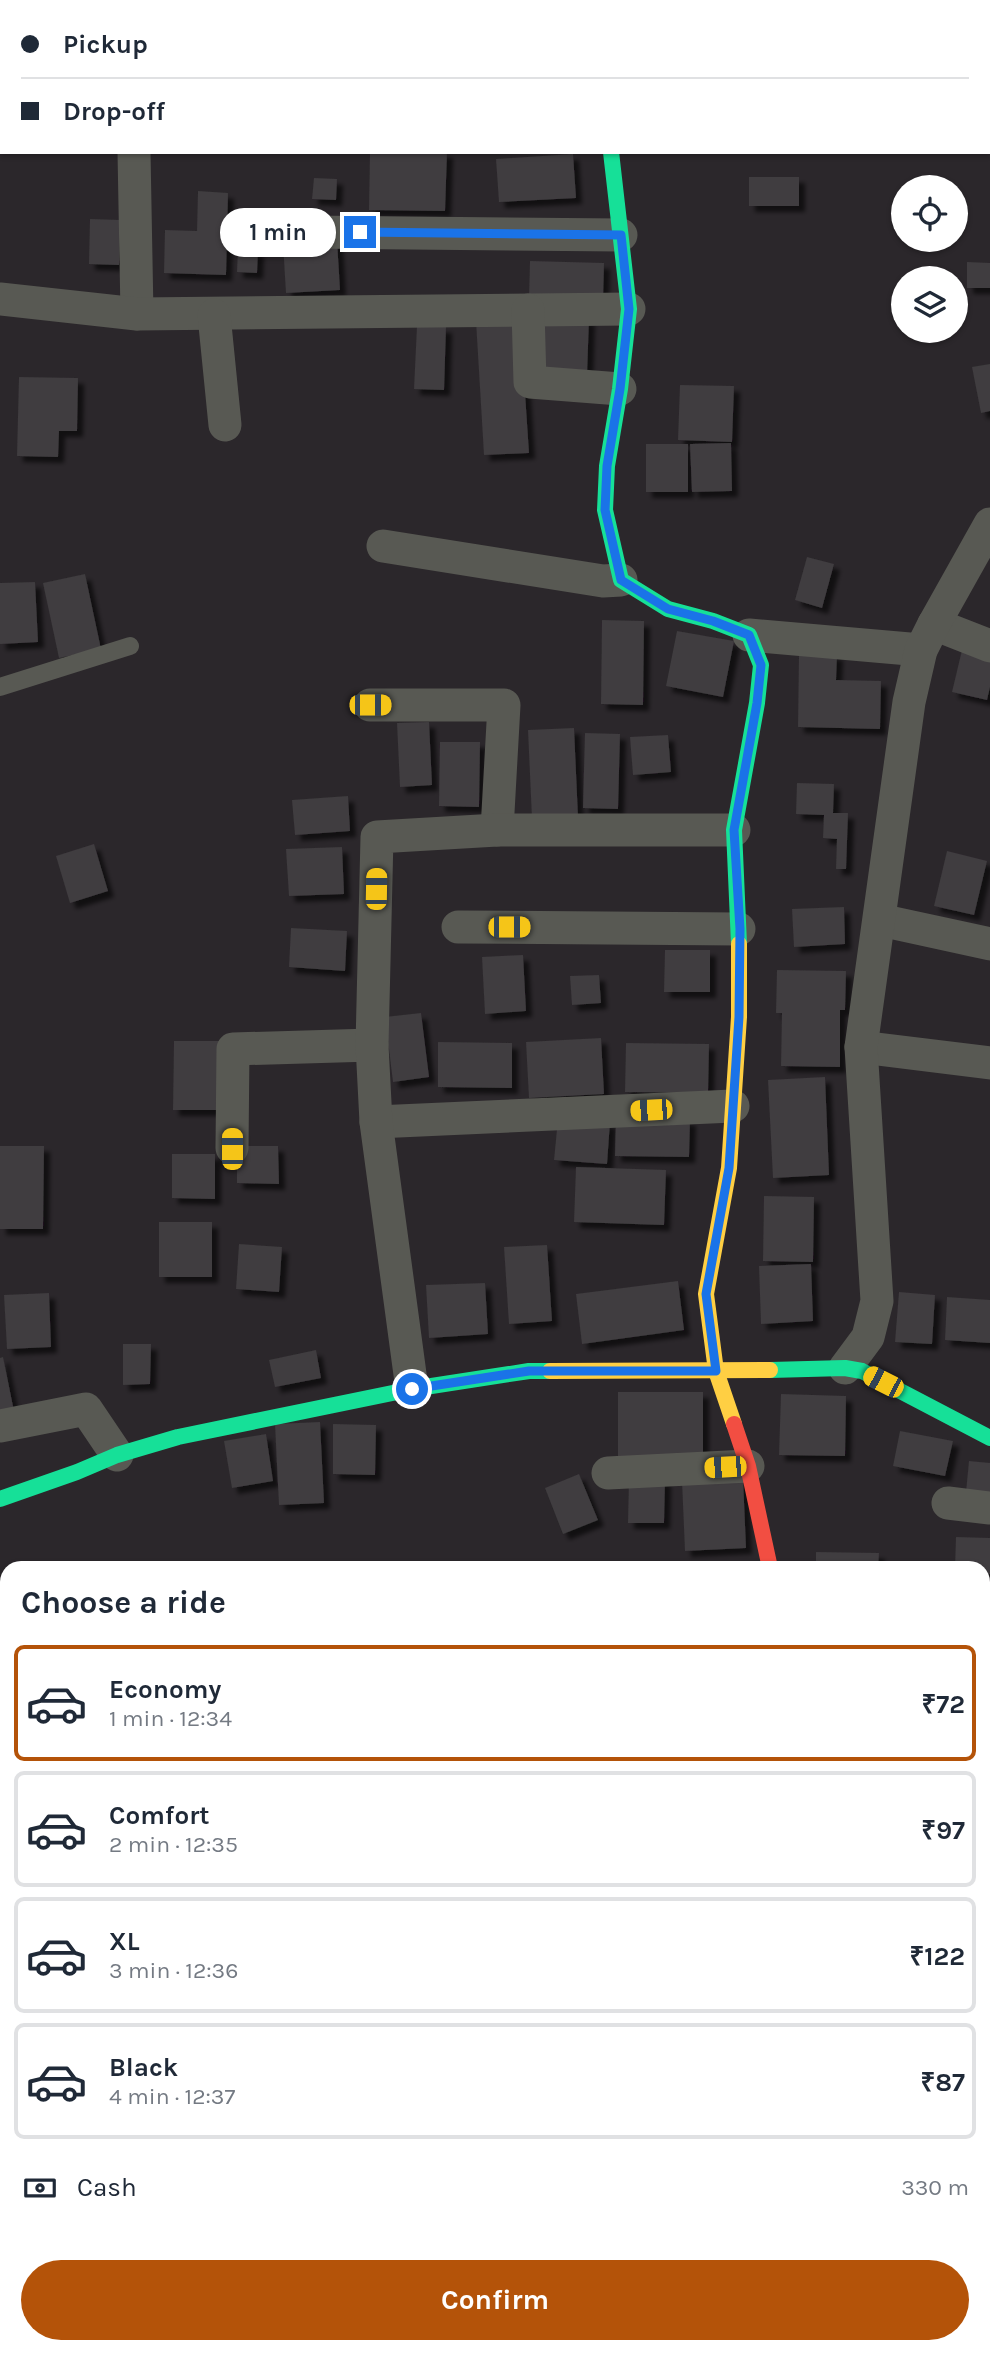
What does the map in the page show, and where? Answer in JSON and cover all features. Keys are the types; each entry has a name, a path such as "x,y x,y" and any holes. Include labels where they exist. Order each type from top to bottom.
{"street":[{"path":"134,154 137,314"},
{"path":"611,154 629,309 620,389 607,466 605,510 621,580"},
{"path":"307,232 621,235"},
{"path":"0,299 137,314 629,309"},
{"path":"528,310 530,382 620,389"},
{"path":"214,315 225,425"},
{"path":"845,1368 868,1337 877,1301 861,1046 909,702 927,637 990,524"},
{"path":"383,546 603,581 621,580 668,609 713,621 749,635 927,637 990,646"},
{"path":"749,635 761,665 757,703 734,830 740,929 739,1017 729,1168 706,1294 716,1371 748,1466 768,1561"},
{"path":"370,705 504,705 497,830"},
{"path":"412,1389 376,1122 372,1045 377,837 497,830 734,830"},
{"path":"880,920 990,944"},
{"path":"458,926 740,929"},
{"path":"232,1149 233,1049 372,1045"},
{"path":"861,1046 990,1063"},
{"path":"376,1122 733,1106"},
{"path":"0,1499 117,1455 177,1437 412,1389 529,1371 845,1368 862,1371 990,1438"},
{"path":"0,1426 86,1409 117,1455"},
{"path":"608,1473 748,1466"},
{"path":"948,1503 990,1508"}],"lane":[{"path":"0,687 130,646"}],"building":[{"path":"370,154 447,154 445,211 369,210"},
{"path":"573,154 576,198 499,202 496,159"},
{"path":"749,177 799,177 799,206 749,206"},
{"path":"314,178 337,179 336,200 312,199"},
{"path":"198,191 228,193 226,275 164,273 165,230 197,231"},
{"path":"90,219 120,220 119,265 89,264"},
{"path":"337,240 340,290 286,293 283,244"},
{"path":"238,248 258,249 257,273 237,272"},
{"path":"530,261 604,263 603,300 529,298"},
{"path":"967,262 990,263 990,288 968,288"},
{"path":"541,316 589,318 587,375 539,373"},
{"path":"520,318 529,453 484,455 476,321"},
{"path":"417,326 446,327 444,390 414,389"},
{"path":"990,364 990,411 981,413 972,367"},
{"path":"19,377 78,378 77,431 59,431 58,457 17,456"},
{"path":"680,385 734,386 732,442 678,440"},
{"path":"731,443 732,491 692,492 690,444"},
{"path":"646,444 688,444 688,492 646,492"},
{"path":"807,557 834,564 822,608 795,600"},
{"path":"85,574 101,649 59,658 43,583"},
{"path":"35,582 38,642 0,644 0,583"},
{"path":"602,620 644,621 643,705 601,704"},
{"path":"677,631 734,641 723,697 666,686"},
{"path":"962,650 990,656 990,687 987,700 952,692"},
{"path":"799,654 837,654 836,680 881,681 880,729 798,727"},
{"path":"429,722 432,785 400,787 397,723"},
{"path":"574,728 578,817 532,819 528,730"},
{"path":"585,733 620,734 618,809 583,808"},
{"path":"668,735 671,772 633,775 630,737"},
{"path":"440,742 480,742 479,807 439,806"},
{"path":"797,783 834,784 833,813 848,813 846,869 836,869 837,839 823,838 824,815 796,814"},
{"path":"348,796 350,831 295,835 292,800"},
{"path":"94,844 108,891 70,903 56,856"},
{"path":"342,847 344,894 289,896 286,849"},
{"path":"947,851 987,861 974,915 934,906"},
{"path":"844,907 845,944 794,947 792,909"},
{"path":"291,928 347,931 345,971 289,967"},
{"path":"665,950 710,950 710,992 664,992"},
{"path":"523,955 526,1011 485,1014 482,957"},
{"path":"777,970 846,971 845,1010 840,1010 840,1067 781,1066 782,1013 776,1013"},
{"path":"599,975 601,1003 572,1005 570,976"},
{"path":"421,1013 429,1077 393,1082 385,1017"},
{"path":"601,1038 604,1094 529,1098 526,1042"},
{"path":"174,1041 223,1041 223,1110 173,1110"},
{"path":"438,1042 512,1043 512,1088 438,1087"},
{"path":"626,1043 709,1044 708,1093 625,1092"},
{"path":"825,1077 829,1175 773,1178 768,1080"},
{"path":"616,1118 690,1119 689,1157 615,1156"},
{"path":"558,1119 610,1122 607,1164 554,1160"},
{"path":"0,1146 44,1146 43,1229 0,1229"},
{"path":"237,1146 278,1146 279,1184 237,1183"},
{"path":"172,1154 215,1154 215,1199 172,1198"},
{"path":"576,1167 666,1170 664,1225 574,1222"},
{"path":"764,1196 814,1197 813,1262 763,1261"},
{"path":"159,1222 212,1222 212,1277 159,1277"},
{"path":"239,1244 282,1247 279,1292 236,1289"},
{"path":"547,1245 552,1321 509,1324 504,1247"},
{"path":"811,1264 813,1321 761,1324 759,1266"},
{"path":"678,1281 684,1330 582,1344 576,1294"},
{"path":"485,1283 488,1334 429,1338 426,1285"},
{"path":"899,1292 935,1295 932,1344 895,1342"},
{"path":"49,1293 51,1347 7,1349 4,1295"},
{"path":"947,1297 990,1300 990,1343 945,1340"},
{"path":"123,1344 151,1344 150,1384 123,1385"},
{"path":"316,1350 321,1378 275,1387 269,1360"},
{"path":"3,1357 15,1416 0,1419 0,1358"},
{"path":"618,1392 703,1392 703,1462 618,1462"},
{"path":"781,1394 846,1396 845,1456 779,1455"},
{"path":"320,1422 324,1503 279,1505 275,1424"},
{"path":"333,1424 376,1425 375,1475 333,1474"},
{"path":"900,1431 953,1441 945,1476 893,1466"},
{"path":"266,1434 273,1481 232,1488 224,1441"},
{"path":"969,1461 990,1463 990,1494 966,1492"},
{"path":"579,1474 598,1520 563,1534 545,1488"},
{"path":"629,1478 665,1479 664,1523 628,1523"},
{"path":"743,1478 746,1548 685,1551 682,1481"},
{"path":"956,1537 990,1538 990,1561 955,1561"},
{"path":"816,1552 879,1553 878,1561 816,1561"}],"traffic: fast":[{"path":"611,154 629,309 620,389 607,466 605,510 621,580 668,609 713,621 749,635 761,665 757,703 734,830 739,944"},
{"path":"770,1370 845,1368 862,1371 990,1438"},
{"path":"0,1499 117,1455 178,1437 412,1389 529,1371 550,1371"}],"traffic: slow":[{"path":"734,1424 716,1371 706,1294 729,1168 739,1017 739,944"},
{"path":"550,1371 770,1370"}],"traffic: jam":[{"path":"734,1424 748,1466 768,1561"}],"route":[{"path":"360,232 621,235 629,309 620,389 607,466 605,510 621,580 668,609 713,621 749,635 761,665 757,703 734,830 740,929 739,1017 729,1168 706,1294 716,1371 529,1371 412,1389"}]}
